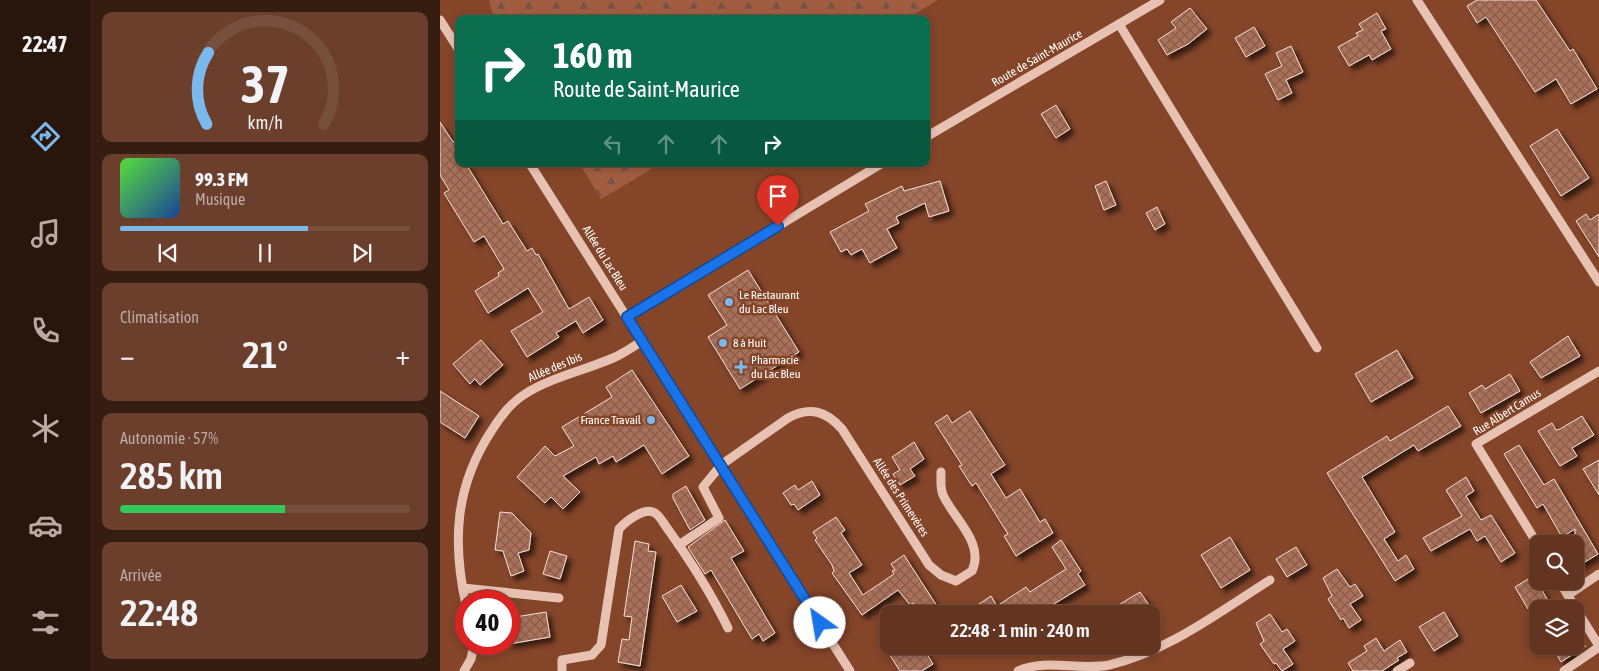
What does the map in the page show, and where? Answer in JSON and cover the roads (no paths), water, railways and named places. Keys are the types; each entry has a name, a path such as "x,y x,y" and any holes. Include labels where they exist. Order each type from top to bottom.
{"street":[{"name":"Route de Saint-Maurice","path":"930,135 1160,0"},
{"path":"1417,0 1599,282"},
{"path":"440,20 455,44"},
{"path":"1119,24 1317,348"},
{"name":"Allée du Lac Bleu","path":"532,167 850,671"},
{"path":"627,317 876,167"},
{"name":"Allée des Ibis","path":"463,588 458,527 461,500 468,474 481,446 496,424 523,395 540,385 613,358 642,342"},
{"name":"Rue Albert Camus","path":"1531,535 1476,444 1599,371"},
{"name":"Allée des Primevères","path":"721,465 798,412 814,410 823,413 842,429 929,564 941,575 956,581 972,571 976,555 972,542 943,494 941,472"},
{"path":"679,544 719,518 703,487 721,465"},
{"path":"562,671 562,660 592,655 601,646 619,529 627,519 650,512 656,513 679,544 715,602 728,628"},
{"path":"1568,595 1599,574"},
{"path":"1018,671 1035,666 1103,666 1135,658 1167,645 1270,580"},
{"path":"463,588 559,598"},
{"path":"1564,671 1599,647 1565,590"},
{"path":"464,671 472,655"},
{"path":"1397,671 1410,664"}],"place":[{"name":"Le Restaurant du Lac Bleu","path":"729,302"},
{"name":"8 à Huit","path":"723,343"},
{"name":"Pharmacie du Lac Bleu","path":"741,367"},
{"name":"France Travail","path":"651,420"}]}
